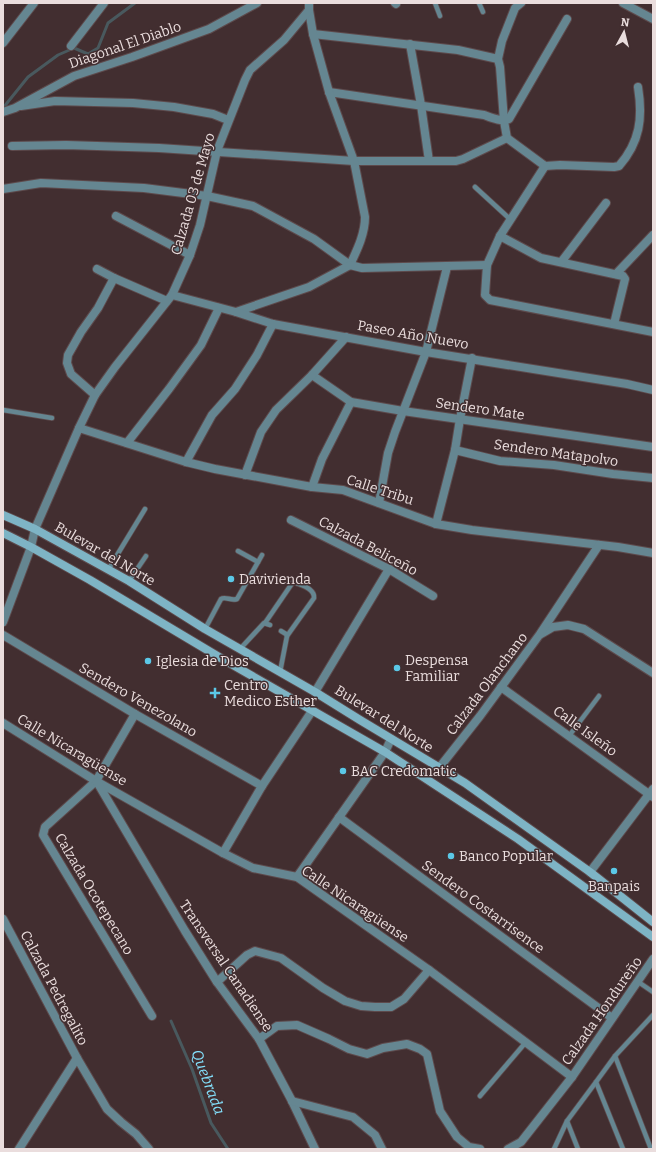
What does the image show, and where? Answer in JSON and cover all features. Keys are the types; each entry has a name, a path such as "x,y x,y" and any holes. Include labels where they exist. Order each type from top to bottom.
{"main road":[{"name":"Bulevar del Norte","path":"3,514 129,581 205,629 315,692 439,768 465,782 590,872 653,922"},
{"name":"Bulevar del Norte","path":"3,533 31,547 385,752 518,839 653,937"}],"street":[{"path":"3,43 34,3"},
{"path":"71,46 104,3"},
{"name":"Diagonal El Diablo","path":"3,112 15,108 74,76 209,29 257,3"},
{"path":"521,3 515,8 502,42 498,59 500,67 504,121 507,138 545,166 619,166 635,141 641,122 641,103 638,87"},
{"path":"624,3 653,19"},
{"path":"236,312 309,287 350,265 365,225 365,217 354,161 329,92 313,34 309,6"},
{"name":"Calzada 03 de Mayo","path":"31,547 35,530 78,428 95,395 149,322 169,298 190,255 200,225 217,151 228,120 250,70 284,40 309,6"},
{"path":"329,92 484,115 504,121 509,119 567,19"},
{"path":"313,34 458,50 498,59"},
{"path":"410,44 429,161"},
{"path":"15,108 55,101 132,103 174,107 212,114 228,120"},
{"path":"12,146 113,146 217,151 354,161 456,161 507,138"},
{"path":"545,166 500,236 487,265 485,295 490,300 653,332"},
{"path":"3,189 40,183 144,188 207,196 253,206 314,238 350,265 362,268 487,265"},
{"path":"562,261 606,203"},
{"path":"116,216 190,255"},
{"path":"616,274 653,235"},
{"path":"500,236 541,258 562,261 623,276 625,280 614,324"},
{"path":"379,503 388,453 426,352 447,267"},
{"name":"Paseo Año Nuevo","path":"97,269 114,278 169,298 220,308 273,324 426,352 472,358 627,384 653,390"},
{"path":"95,395 71,374 67,363 68,355 81,332 98,308 114,278"},
{"path":"127,443 201,345 220,308"},
{"path":"186,462 212,416 235,389 257,355 273,324"},
{"path":"245,475 261,432 276,410 312,375 346,337"},
{"path":"436,524 455,450 472,358"},
{"name":"Sendero Mate","path":"312,375 351,402 403,411 653,447"},
{"path":"312,487 322,458 351,402"},
{"name":"Calle Tribu","path":"78,428 186,462 216,469 312,487 344,490 436,524 653,553"},
{"name":"Sendero Matapolvo","path":"455,450 500,460 554,465 613,474 653,478"},
{"name":"Calzada Beliceño","path":"291,520 389,569 433,596"},
{"name":"Calzada Olanchano","path":"439,768 540,634 599,545"},
{"path":"3,622 31,547"},
{"path":"315,692 389,569"},
{"path":"540,634 554,627 568,625 584,629 653,673"},
{"name":"Sendero Venezolano","path":"3,635 135,714 262,786"},
{"name":"Calle Isleño","path":"501,687 652,793"},
{"path":"223,853 262,786 312,711"},
{"name":"Calzada Ocotepecano","path":"135,714 96,781 45,827 43,835 152,1016"},
{"name":"Calle Nicaragüense","path":"3,723 96,781 223,853 253,868 297,877 429,970 572,1077"},
{"path":"297,877 385,752 391,739"},
{"name":"Transversal Canadiense","path":"96,781 217,982 259,1039 292,1101 315,1149"},
{"path":"590,872 652,793"},
{"name":"Sendero Costarrisence","path":"339,817 612,1018"},
{"name":"Calzada Pedregalito","path":"3,918 77,1058 19,1149"},
{"path":"217,982 247,955 255,951 281,958 323,988 345,1001 362,1006 375,1007 391,1006 404,999 429,970"},
{"name":"Calzada Hondureño","path":"508,1149 521,1142 572,1077 653,959"},
{"path":"259,1039 277,1026 297,1025 349,1049 367,1054 383,1048 407,1044 420,1049 427,1054 440,1111 458,1137 469,1147 480,1149"},
{"path":"77,1058 107,1109 136,1134 149,1149"},
{"path":"292,1101 353,1117 375,1135 382,1149"}],"lane":[{"path":"435,3 440,16"},
{"path":"479,3 483,12"},
{"path":"475,187 510,220"},
{"path":"3,410 52,418"},
{"path":"108,570 145,509"},
{"path":"238,551 258,562"},
{"path":"205,629 220,599 237,599 262,555"},
{"path":"129,581 146,556"},
{"path":"240,649 265,623 293,582 312,592 314,598 287,636 280,672"},
{"path":"265,623 270,625"},
{"path":"281,631 287,636"},
{"path":"569,736 599,696"},
{"path":"637,981 653,992"},
{"path":"554,1149 567,1121 615,1056 653,1016"},
{"path":"480,1096 526,1042"},
{"path":"615,1056 651,1149"},
{"path":"596,1082 623,1149"},
{"path":"567,1121 578,1149"}],"waterway":[{"name":"Quebrada","path":"3,108 28,77 58,55 74,48 88,54 98,48 108,23 135,3"},
{"name":"Quebrada","path":"171,1021 192,1069 211,1123 228,1149"}],"place":[{"name":"Davivienda","path":"231,579"},
{"name":"Iglesia de Dios","path":"148,661"},
{"name":"Despensa Familiar","path":"397,668"},
{"name":"Centro Medico Esther","path":"215,693"},
{"name":"BAC Credomatic","path":"343,771"},
{"name":"Banco Popular","path":"451,856"},
{"name":"Banpais","path":"614,871"}]}
